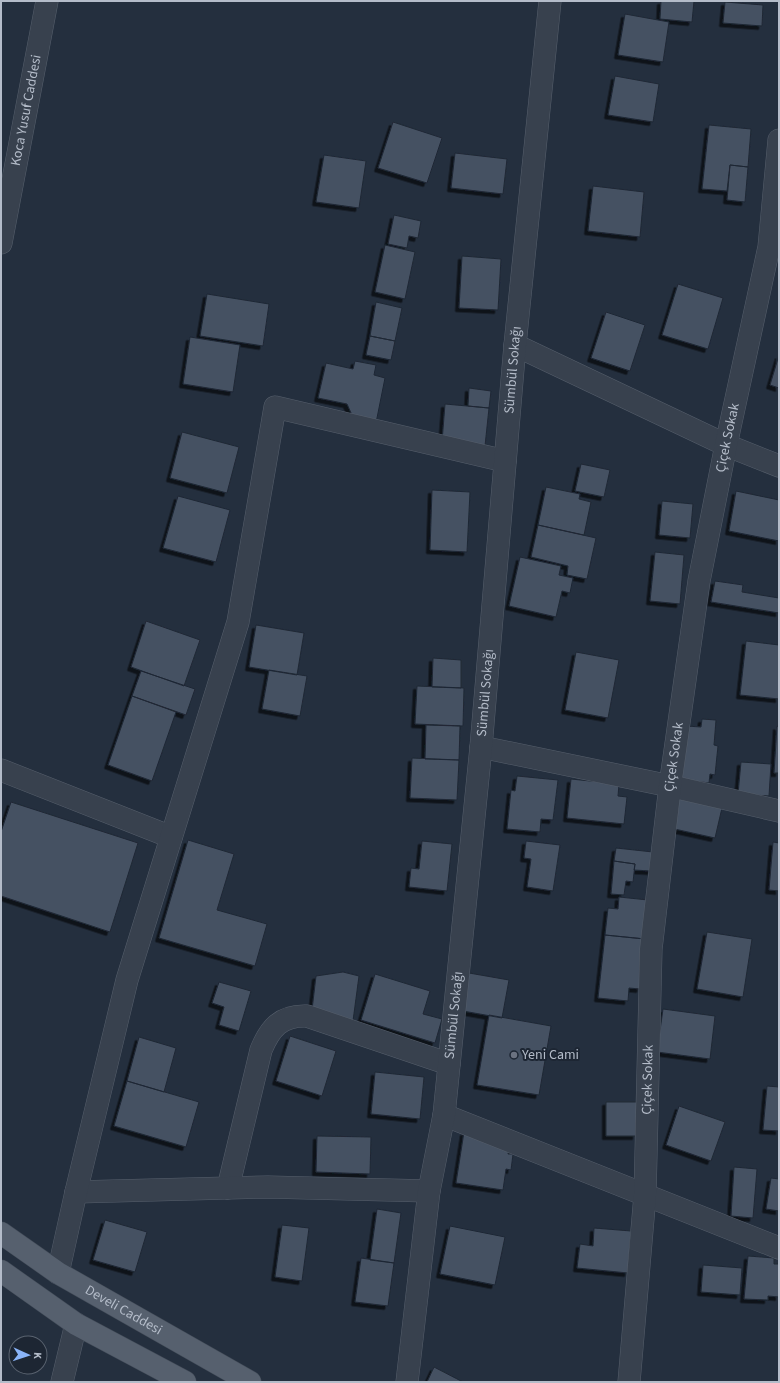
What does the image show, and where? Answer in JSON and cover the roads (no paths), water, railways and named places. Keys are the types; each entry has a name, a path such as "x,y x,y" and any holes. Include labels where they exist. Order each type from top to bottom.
{"main road":[{"name":"Develi Caddesi","path":"1,1233 58,1273 250,1382"},
{"path":"1,1271 76,1324 185,1382"}],"street":[{"name":"Koca Yusuf Caddesi","path":"1,243 47,1"},
{"name":"Sümbül Sokağı","path":"407,1382 429,1191 444,1115 481,747 515,345 550,1"},
{"name":"Çiçek Sokak","path":"629,1382 645,1194 651,949 670,786 699,581 726,445 769,247 779,140"},
{"path":"515,345 726,445 779,466"},
{"path":"58,1273 127,980 238,622 275,407 505,461"},
{"path":"481,747 670,786 779,811"},
{"path":"1,770 171,837"},
{"path":"228,1188 261,1050 267,1035 280,1022 289,1017 307,1016 449,1064"},
{"path":"444,1115 779,1248"},
{"path":"76,1192 268,1187 429,1191"},
{"path":"62,1382 76,1324"}],"place":[{"name":"Yeni Cami","path":"514,1055"}]}
